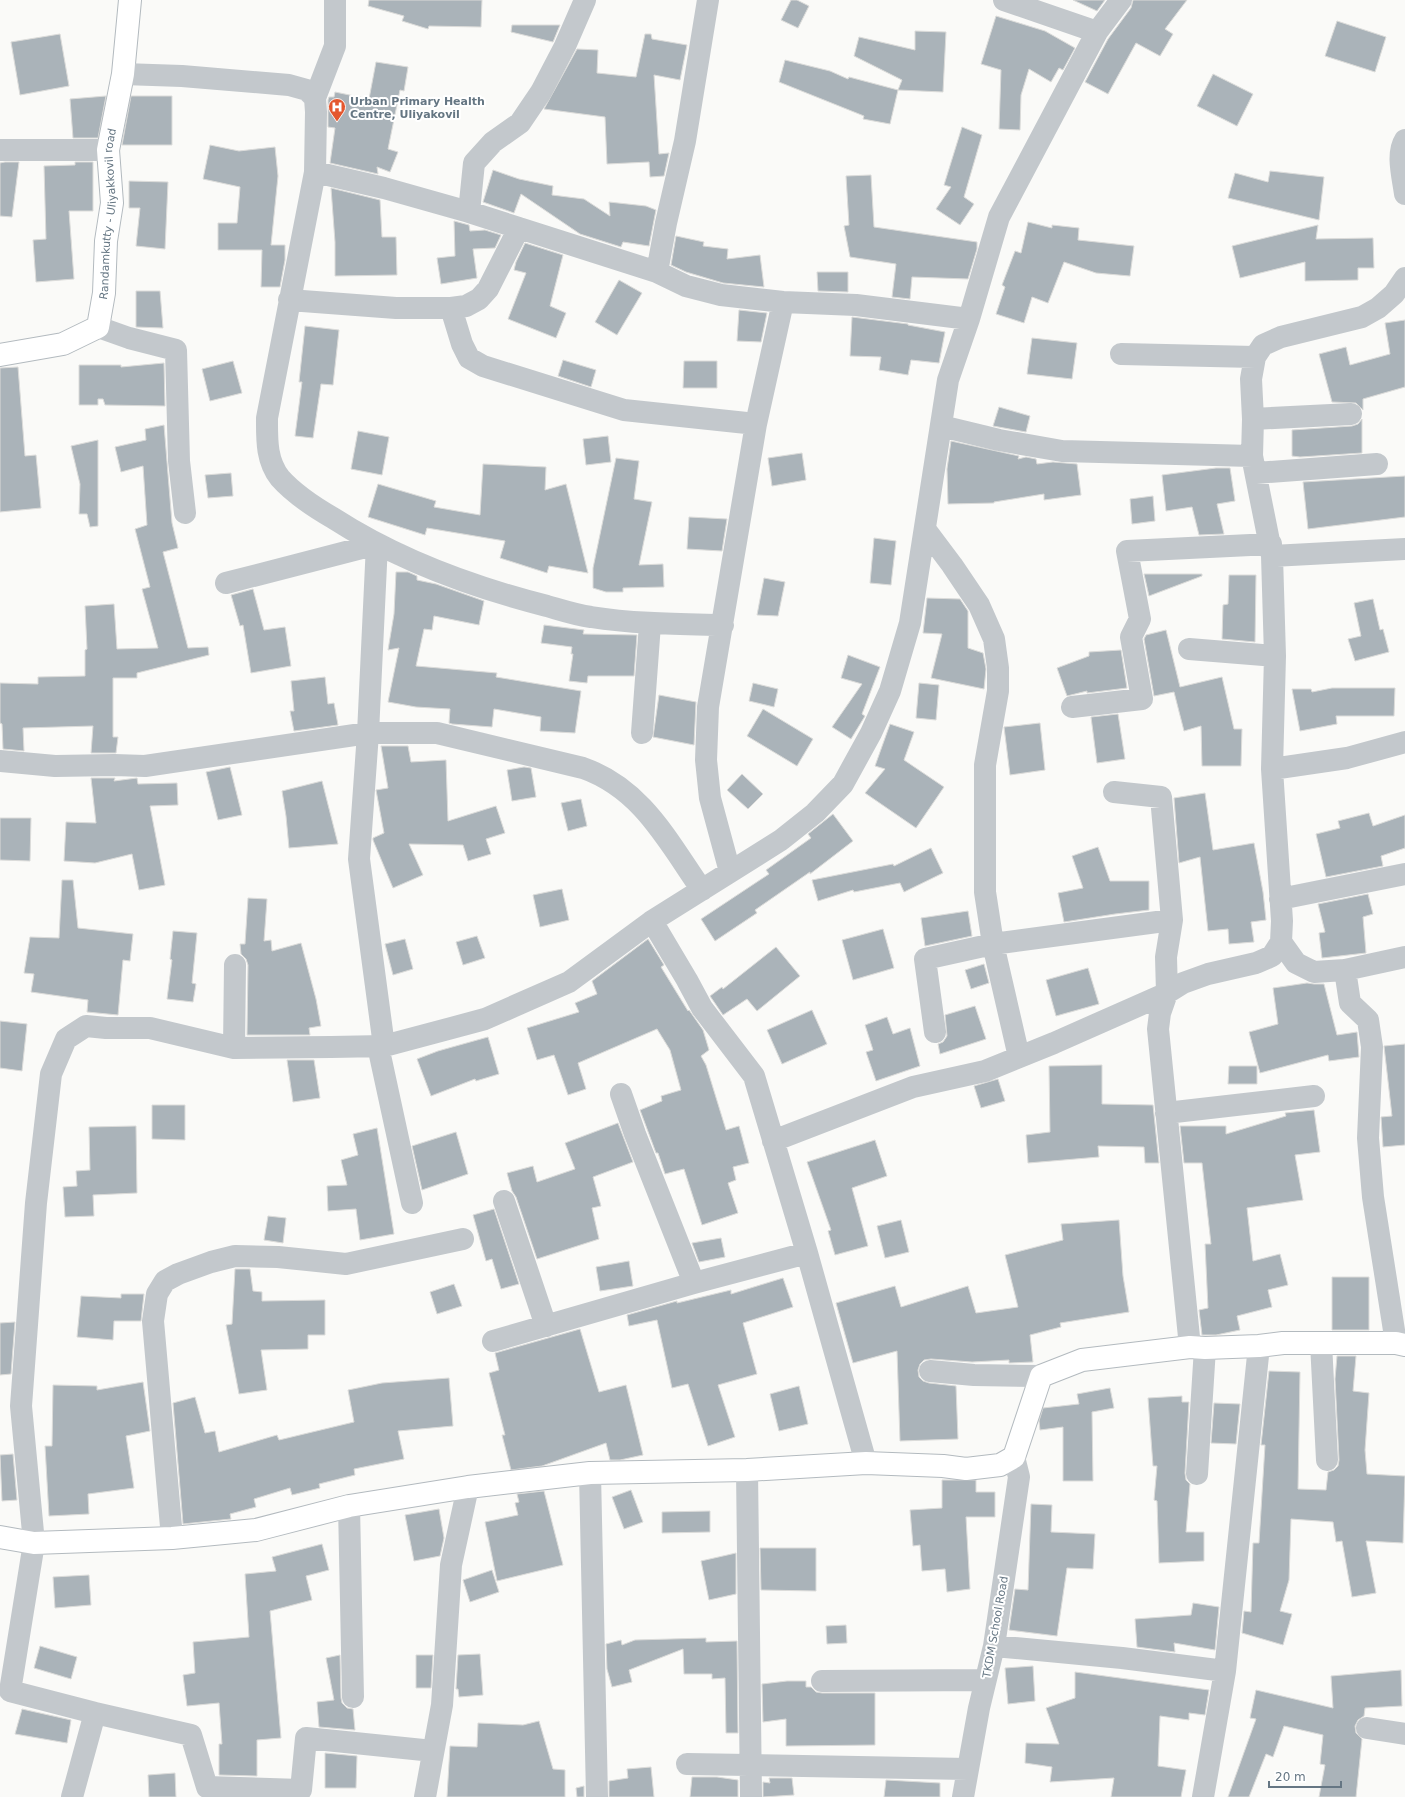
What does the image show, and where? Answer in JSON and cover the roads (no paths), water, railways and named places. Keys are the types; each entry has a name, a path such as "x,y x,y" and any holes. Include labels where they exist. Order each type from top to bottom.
{"street":[{"name":"Randamkutty - Uliyakkovil road","path":"98,327 104,293 106,241 112,203 108,150 123,74 130,0"},
{"path":"335,0 335,46 315,98 315,172 267,418 267,450 271,462 280,477 298,495 350,530 451,578 522,600 590,617 650,624 723,625"},
{"path":"469,212 474,163 493,142 520,123 541,92 565,46 585,0"},
{"path":"657,272 666,223 685,141 708,0"},
{"path":"1004,0 1097,32"},
{"path":"433,1751 306,1738 301,1790 207,1788 191,1735 95,1713 10,1691 34,1543 21,1406 36,1203 51,1074 57,1058 66,1039 86,1026 150,1028 234,1048 381,1046 485,1018 569,982 652,922 787,835 815,813 843,784 871,734 890,690 910,623 948,380 969,319 999,217 1097,32 1121,0"},
{"path":"123,74 182,76 289,85 307,90 315,98"},
{"path":"1405,140 1402,144 1401,164 1405,194"},
{"path":"0,150 108,150"},
{"path":"315,172 384,188 469,212 657,272 693,288 721,294 783,302 856,305 969,319"},
{"path":"289,300 348,305 451,308 466,306 479,299 488,289 519,228"},
{"path":"773,1141 913,1087 985,1071 1167,993 1183,983 1208,974 1256,963 1272,956 1281,942 1280,899 1272,769 1275,656 1271,550 1254,465 1250,379 1255,357 1263,345 1281,337 1362,317 1378,308 1394,294 1405,278"},
{"path":"730,872 710,798 706,760 708,707 756,424 783,302"},
{"path":"451,308 462,344 469,358 483,366 624,410 756,424"},
{"path":"0,355 63,344 98,327 129,338 176,350 179,461 185,513"},
{"path":"1121,354 1255,357"},
{"path":"1253,419 1351,414"},
{"path":"941,426 999,440 1062,451 1254,465 1377,464"},
{"path":"925,529 979,605 994,639 998,690 985,765 985,892 993,944 1019,1057"},
{"path":"226,583 377,544"},
{"path":"377,544 368,734 358,859 381,1046 412,1203"},
{"path":"1072,707 1142,699 1131,637 1140,619 1127,551 1405,549"},
{"path":"642,732 650,624"},
{"path":"1189,649 1275,656"},
{"path":"0,762 55,766 145,766 368,734 437,733 553,760 598,773 617,784 633,797 647,812 702,890"},
{"path":"1272,769 1347,758 1405,742"},
{"path":"1114,792 1161,797 1172,920 1166,957 1167,993 1160,1013 1158,1029 1166,1114 1197,1348 1197,1474"},
{"path":"1280,899 1405,874"},
{"path":"935,1032 925,959 993,944 1172,920"},
{"path":"652,922 702,1008 754,1076 807,1253 866,1464"},
{"path":"1281,942 1296,963 1314,972 1345,970 1405,957"},
{"path":"234,1048 235,966"},
{"path":"930,1372 974,1375 1040,1376 1082,1360 1197,1348 1259,1346 1283,1343 1400,1344 1373,1197 1368,1138 1372,1047 1368,1020 1350,1003 1345,970"},
{"path":"621,1094 635,1134 694,1283"},
{"path":"1166,1114 1314,1096"},
{"path":"504,1201 546,1326"},
{"path":"172,1538 160,1421 153,1321 157,1294 165,1281 178,1274 211,1262 234,1256 278,1257 346,1264 463,1239"},
{"path":"493,1341 694,1283 807,1253"},
{"path":"1321,1344 1327,1460"},
{"path":"1203,1797 1225,1671 1259,1346"},
{"path":"0,1537 34,1543 172,1538 256,1530 349,1506 468,1487 590,1473 747,1470 866,1464 943,1466 966,1469 1000,1465 1014,1457 1040,1376"},
{"name":"TKDM School Road","path":"963,1797 994,1646 1018,1477 1014,1457"},
{"path":"747,1470 752,1797"},
{"path":"590,1473 597,1797"},
{"path":"425,1797 442,1705 451,1565 468,1487"},
{"path":"349,1506 353,1697"},
{"path":"994,1646 1122,1658 1225,1671"},
{"path":"822,1681 986,1680"},
{"path":"72,1797 95,1713"},
{"path":"1367,1728 1405,1734"},
{"path":"687,1764 968,1769"}],"place":[{"name":"Urban Primary Health Centre, Uliyakovil","path":"337,122"}]}
